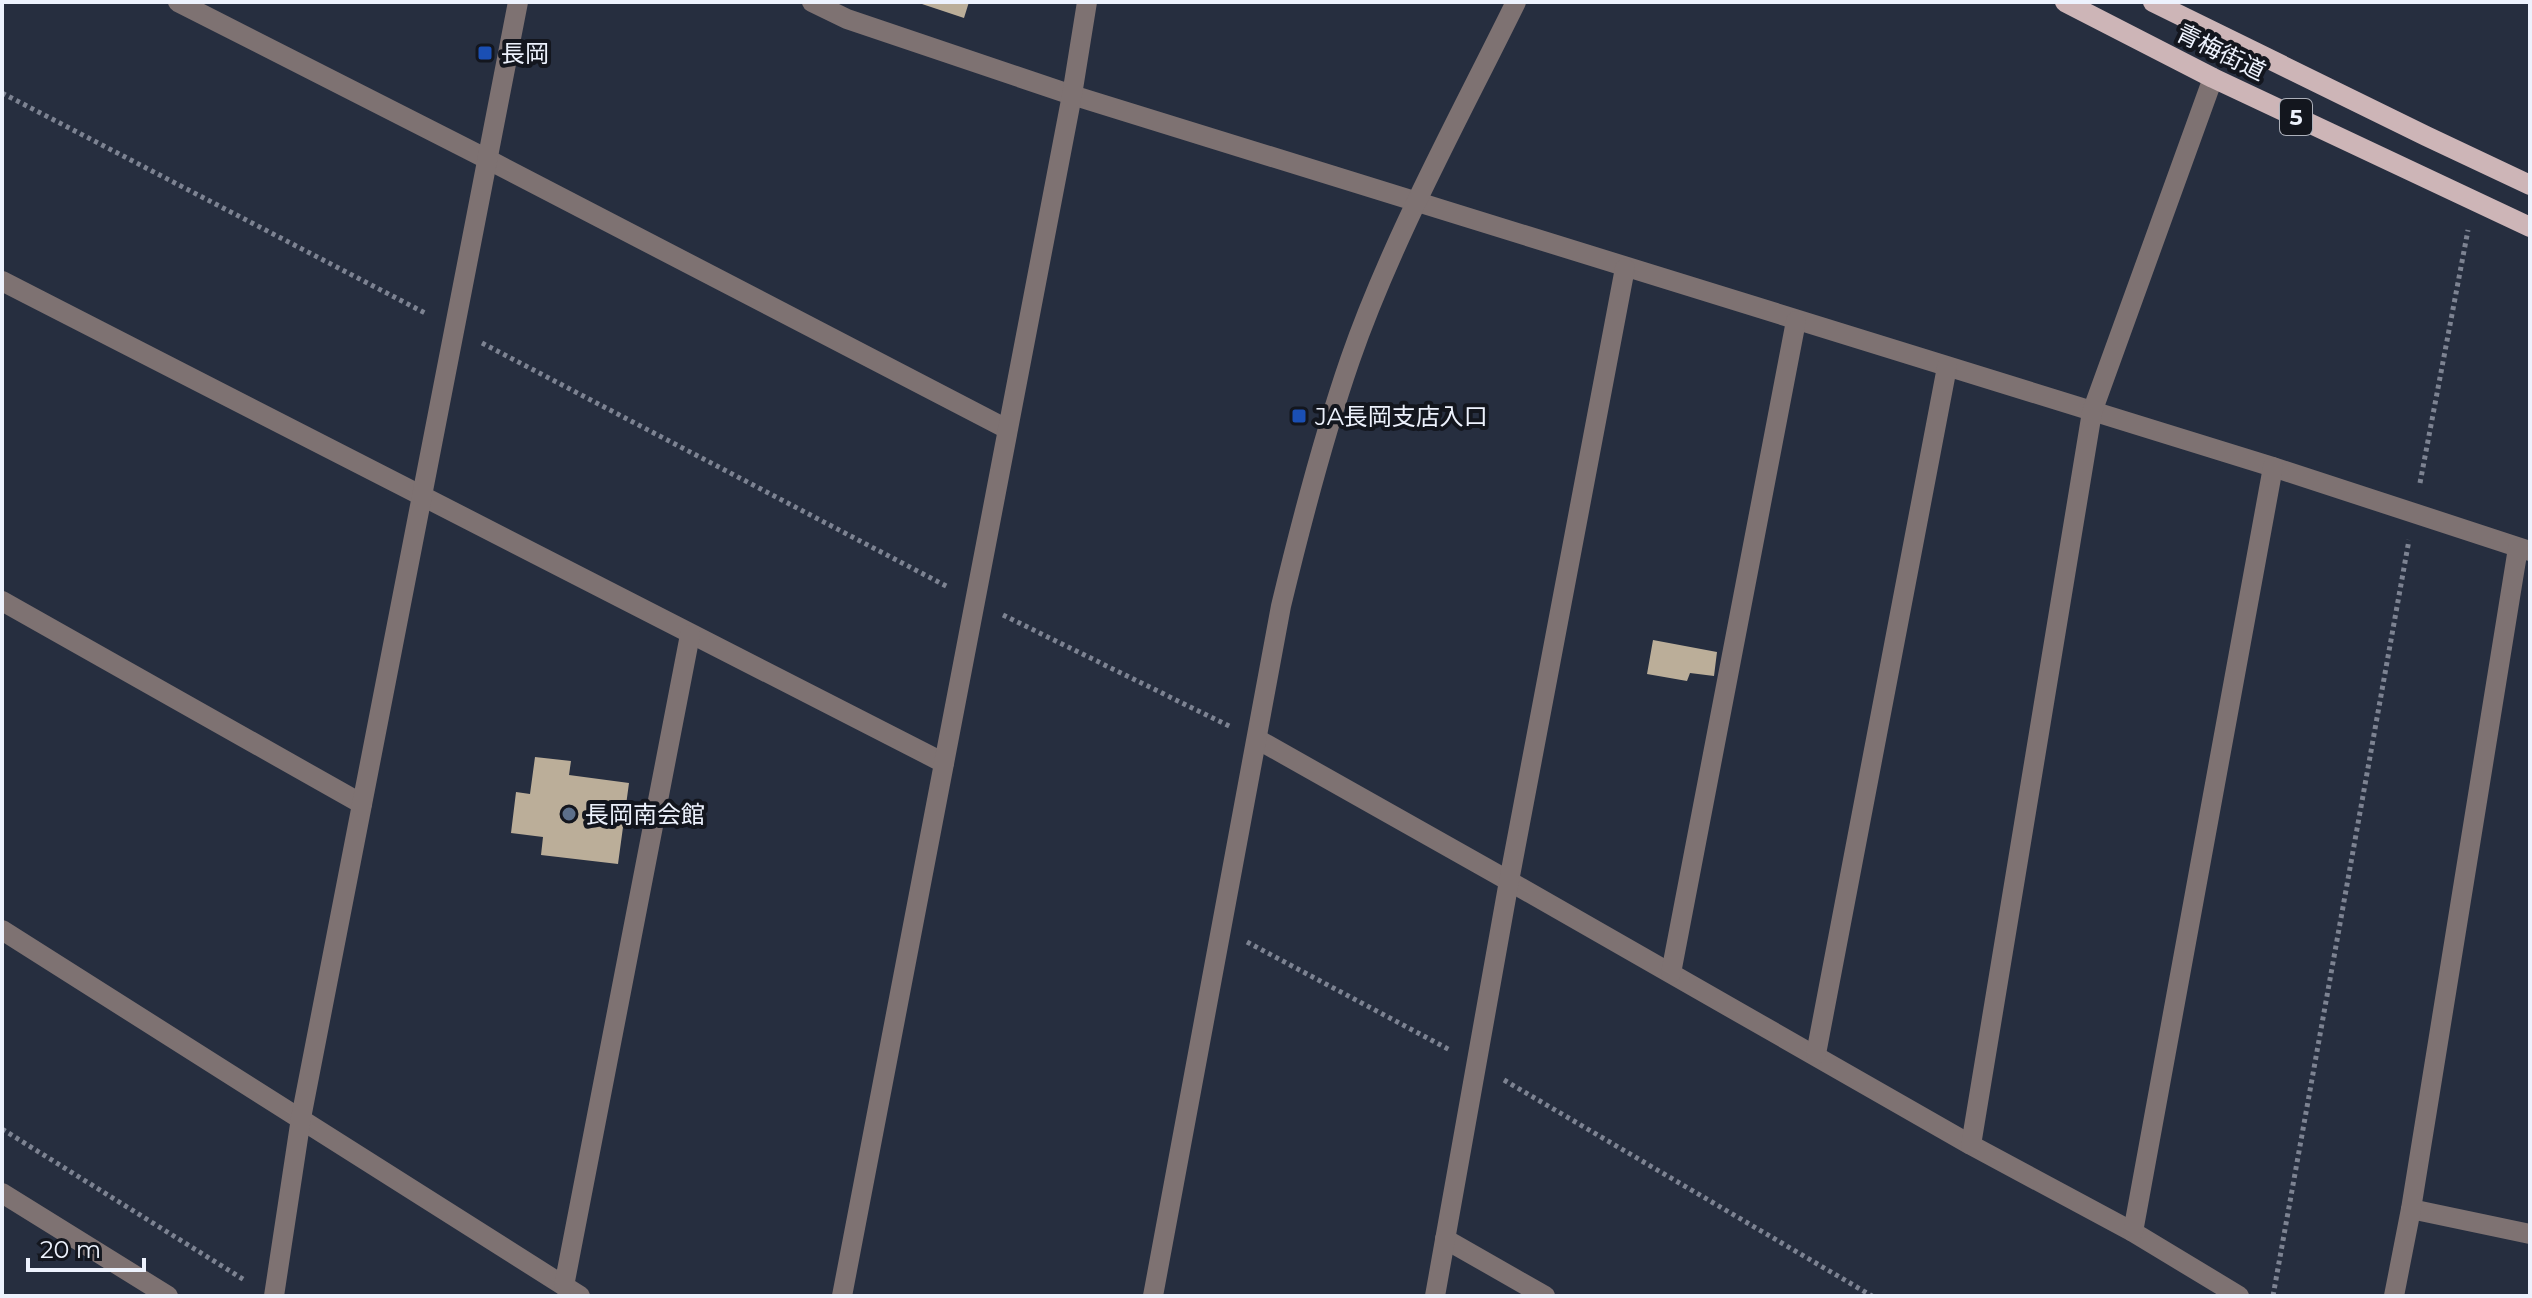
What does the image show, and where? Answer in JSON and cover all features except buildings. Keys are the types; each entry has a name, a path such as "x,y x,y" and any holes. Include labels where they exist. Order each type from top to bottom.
{"main road":[{"name":"青梅街道","path":"2065,2 2213,78 2530,227"},
{"name":"青梅街道","path":"2153,2 2530,185"}],"street":[{"path":"178,2 1007,429"},
{"path":"265,1292 518,2"},
{"path":"812,2 847,19 1072,95 2273,467 2524,549 2394,1296"},
{"path":"842,1296 1072,95 1087,2"},
{"path":"1153,1296 1281,606 1304,511 1351,358 1418,201 1516,2"},
{"path":"1971,1145 2092,412 2213,78"},
{"path":"1435,1296 1509,881 1625,268"},
{"path":"2,281 944,763"},
{"path":"1671,973 1796,321"},
{"path":"1816,1054 1947,367"},
{"path":"2133,1232 2273,467"},
{"path":"2,601 362,804"},
{"path":"2,930 572,1291 690,635"},
{"path":"1257,739 1816,1054 1971,1145 2133,1232 2239,1296"},
{"path":"2,1193 168,1296"},
{"path":"2411,1209 2530,1234"},
{"path":"1445,1239 1545,1296"}],"path":[{"path":"2,93 975,601 1257,739"},
{"path":"2273,1296 2414,514 2474,201"},
{"path":"1221,928 1476,1063 1872,1296"},
{"path":"2,1129 265,1292"}],"place":[{"name":"長岡","path":"485,53"},
{"name":"JA長岡支店入口","path":"1299,416"},
{"name":"長岡南会館","path":"569,814"}]}
